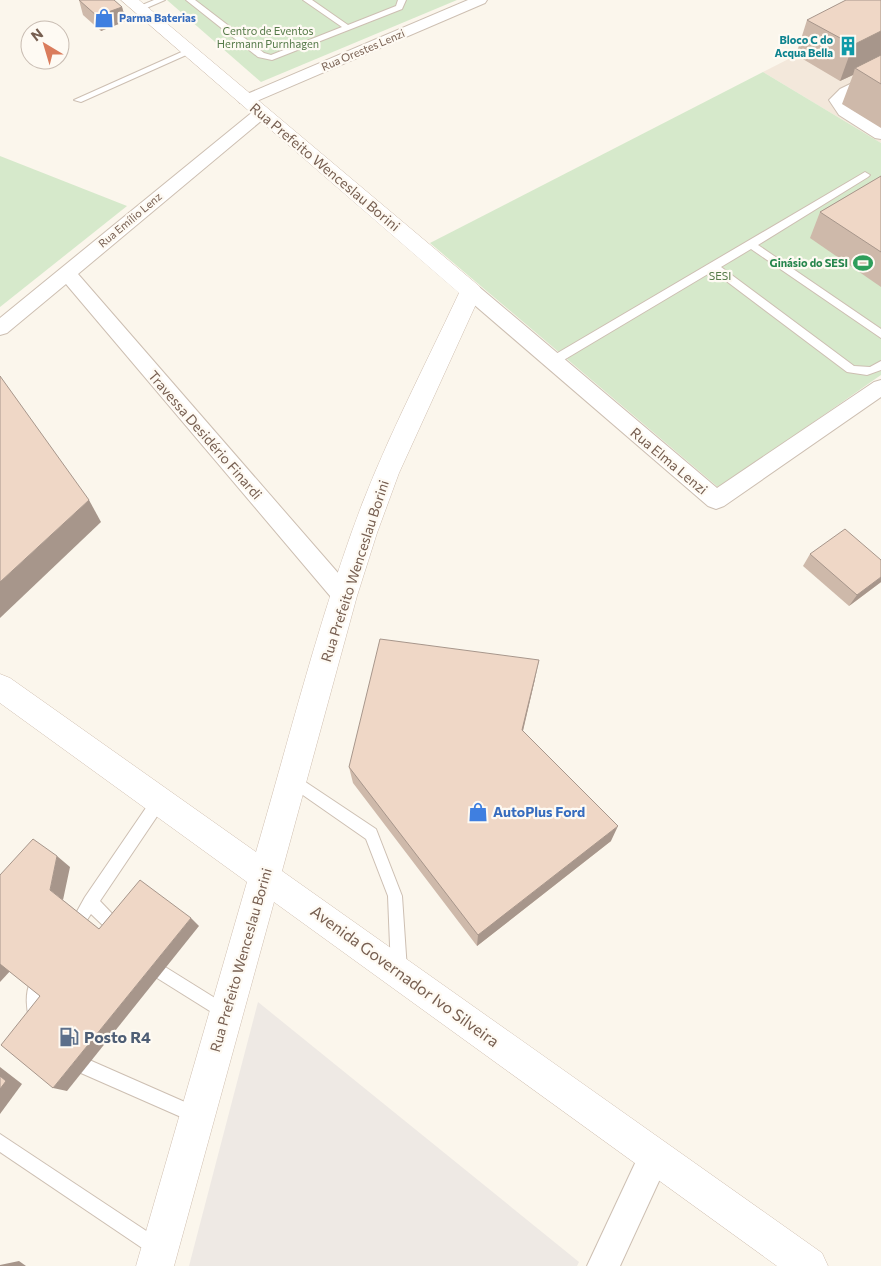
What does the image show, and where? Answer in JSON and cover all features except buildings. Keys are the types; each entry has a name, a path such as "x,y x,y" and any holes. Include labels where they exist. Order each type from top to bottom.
{"street":[{"name":"Rua Orestes Lenzi","path":"246,100 480,0"},
{"name":"Rua Prefeito Wenceslau Borini","path":"134,4 471,291 387,473 344,596 157,1258"},
{"path":"878,78 846,92 837,100 844,112 881,134"},
{"name":"Rua Emílio Lenz","path":"0,328 261,112"},
{"name":"Travessa Desidério Finardi","path":"67,273 344,596"},
{"name":"Rua Elma Lenzi","path":"471,291 716,500 881,387"},
{"name":"Avenida Governador Ivo Silveira","path":"0,687 808,1266"},
{"path":"603,1266 655,1156"}],"lane":[{"path":"134,4 161,0"},
{"path":"190,0 261,55 272,58 398,7 402,0"},
{"path":"308,0 348,28"},
{"path":"78,100 189,52"},
{"path":"553,361 751,245 865,175"},
{"path":"751,245 881,334"},
{"path":"714,267 851,369 864,372 874,371 881,365"},
{"path":"292,779 371,834 395,896 399,972"},
{"path":"82,915 159,801"},
{"path":"90,902 117,929"},
{"path":"162,973 226,1013"},
{"path":"36,988 37,1024"},
{"path":"86,1067 197,1116"},
{"path":"0,1142 157,1258"}],"shaded area":[{"path":"881,12 881,143 763,72"},
{"path":"258,1002 579,1262 577,1266 189,1266"}],"green space":[{"name":"Centro de Eventos Hermann Purnhagen","path":"167,0 457,0 261,82"},
{"name":"SESI","path":"763,72 881,143 881,375 719,488 430,243"},
{"path":"0,156 127,206 0,307"}],"place":[{"name":"Parma Baterias","path":"104,18"},
{"name":"Bloco C do Acqua Bella","path":"848,46"},
{"name":"Ginásio do SESI","path":"863,263"},
{"name":"AutoPlus Ford","path":"478,812"},
{"name":"Posto R4","path":"69,1037"}]}
